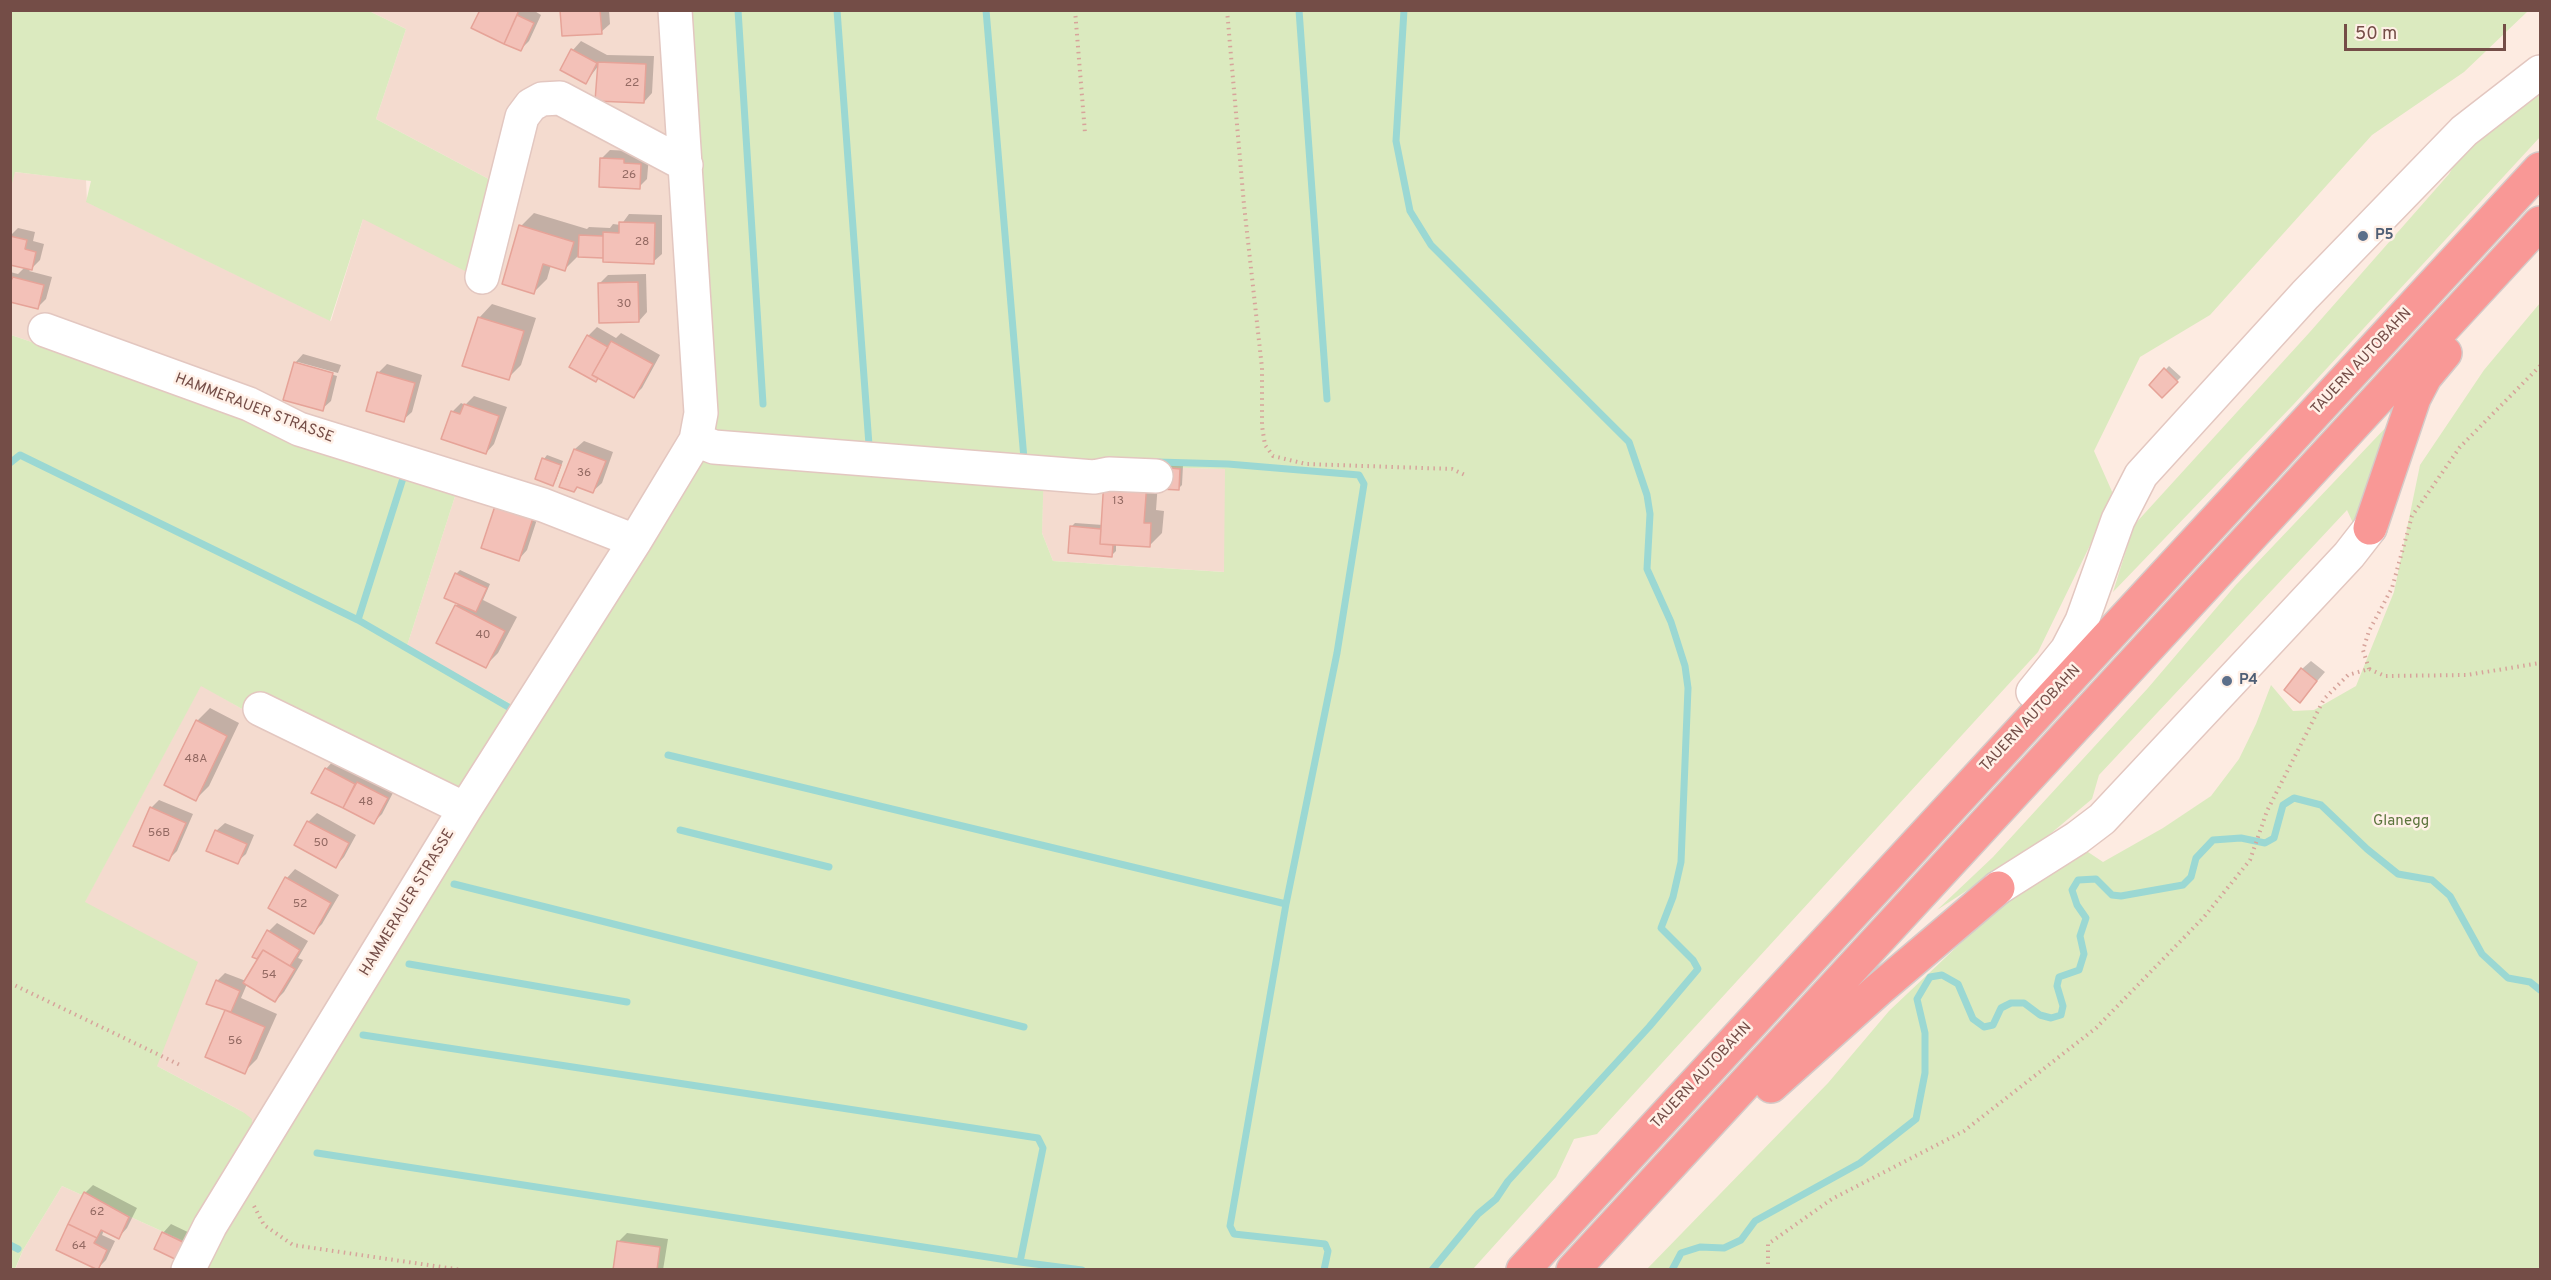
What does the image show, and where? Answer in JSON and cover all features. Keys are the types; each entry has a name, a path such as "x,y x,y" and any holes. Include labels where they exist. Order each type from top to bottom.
{"highway":[{"name":"TAUERN AUTOBAHN","path":"1523,1269 2541,169"},
{"path":"1574,1269 2541,223"},
{"path":"2370,528 2414,398 2425,377 2464,329 2469,301"},
{"path":"2020,731 2033,692"},
{"path":"1691,1142 1720,1136 1802,1056 1998,888"}],"street":[{"name":"HAMMERAUER STRASSE","path":"188,1269 210,1226 465,809 635,541 696,440 701,413 675,10"},
{"path":"2033,692 2067,650 2082,621 2118,520 2141,475 2305,295 2464,131 2541,72"},
{"path":"482,277 522,117 531,105 542,99 560,99 686,165"},
{"name":"HAMMERAUER STRASSE","path":"45,330 249,404 299,429 543,505 635,541"},
{"path":"696,440 714,447 1058,475 1156,476"},
{"path":"1998,888 2077,838 2102,819 2349,555 2370,528"},
{"path":"260,709 465,809"}],"path":[{"path":"1075,10 1085,133"},
{"path":"1227,10 1244,205 1262,368 1262,426 1265,445 1273,456 1306,464 1452,469 1466,475"},
{"path":"2369,669 2363,650 2369,631 2392,588 2412,516 2460,447 2541,366"},
{"path":"1768,1269 1768,1245 1832,1199 1964,1131 2096,1029 2204,917 2250,860 2267,811 2324,699 2348,675 2369,669 2385,676 2466,675 2541,663"},
{"path":"10,983 180,1065"},
{"path":"239,1179 264,1225 293,1245 462,1269"}],"shaded area":[{"path":"369,11 663,11 686,429 517,707 406,649 458,487 11,335 10,187 14,172 86,180 87,202 331,321 363,219 498,184 376,119 406,29"},
{"path":"1043,464 1225,469 1225,572 1053,561 1042,533"},
{"path":"201,685 244,710 463,796 252,1132 243,1112 157,1066 84,903"},
{"path":"62,1186 186,1242 176,1269 15,1270 23,1250"}],"green space":[{"path":"11,10 369,11 406,29 376,119 498,184 475,265 465,271 363,219 330,321 86,202 91,181 15,172 11,187"},
{"path":"677,11 2528,11 2464,72 2372,135 2210,315 2140,357 2094,451 2114,496 2038,652 1597,1134 1574,1139 1556,1177 1473,1269 200,1270 711,439","holes":["1044,464 1225,469 1224,572 1053,561 1042,533"]},
{"path":"2540,90 2540,137 2293,405 2113,592 2134,525 2309,333 2449,174 2468,141 2482,139"},
{"name":"Glanegg","path":"2540,303 2540,1269 1646,1270 1828,1083 1889,1011 1983,922 2037,879 2085,850 2103,862 2163,828 2211,796 2239,759 2271,685 2293,711 2314,710 2356,686 2394,592 2420,465 2484,370"},
{"path":"11,335 458,487 406,649 517,707 463,796 244,710 201,686 85,902 198,962 157,1066 243,1112 252,1119 252,1132 186,1242 62,1186 23,1250 15,1269 11,1270"},
{"path":"2391,422 2353,523 2347,510 2099,775 2092,799 2037,845 1937,910 1993,857 2148,688 2235,586"}],"building":[{"path":"480,10 519,10 504,44 471,28"},
{"path":"560,10 600,10 602,34 562,36"},
{"path":"517,15 534,23 521,51 504,44"},
{"path":"571,49 597,63 586,84 560,70"},
{"path":"598,62 646,64 644,103 595,101"},
{"path":"600,158 624,159 624,163 641,164 640,189 599,187"},
{"path":"619,222 655,223 654,264 603,262 603,232 619,233"},
{"path":"519,225 574,242 565,271 543,264 534,294 502,284"},
{"path":"579,235 603,236 603,258 578,257"},
{"path":"10,236 27,240 25,249 36,252 32,270 10,265"},
{"path":"13,277 44,285 38,309 10,302 10,282"},
{"path":"638,282 639,322 599,323 598,283"},
{"path":"478,317 524,331 509,380 462,366"},
{"path":"587,335 608,347 592,375 598,378 596,382 569,367"},
{"path":"611,341 653,364 634,398 592,375"},
{"path":"294,362 333,373 323,411 283,400"},
{"path":"2164,368 2178,382 2162,398 2149,385"},
{"path":"377,372 415,383 404,422 366,411"},
{"path":"464,404 499,416 486,454 441,439 451,411 460,414"},
{"path":"574,449 606,461 593,493 577,487 574,492 559,487"},
{"path":"542,458 561,465 553,486 535,479"},
{"path":"1161,467 1180,469 1179,490 1160,489"},
{"path":"1104,479 1147,482 1144,523 1151,523 1150,547 1100,544"},
{"path":"496,503 534,515 519,561 481,548"},
{"path":"1070,526 1101,529 1100,544 1113,545 1112,557 1068,553"},
{"path":"455,573 487,588 476,612 444,598"},
{"path":"455,605 505,631 486,668 436,643"},
{"path":"2301,668 2317,681 2300,703 2284,690"},
{"path":"196,720 227,736 196,801 164,785"},
{"path":"325,768 355,784 343,808 311,793"},
{"path":"357,782 388,798 374,824 343,808"},
{"path":"150,807 186,823 169,861 133,846"},
{"path":"307,821 349,843 336,868 294,845"},
{"path":"215,830 247,844 238,864 206,851"},
{"path":"285,877 331,903 314,934 268,908"},
{"path":"267,930 300,950 290,966 263,950 257,959 252,957"},
{"path":"263,950 295,969 275,1002 243,983"},
{"path":"216,980 240,991 231,1012 206,1004"},
{"path":"225,1010 265,1027 245,1074 205,1057"},
{"path":"84,1192 129,1217 119,1239 101,1230 97,1238 68,1224"},
{"path":"68,1224 97,1238 94,1243 107,1250 98,1270 56,1250"},
{"path":"162,1232 187,1244 179,1261 154,1249"},
{"path":"617,1241 660,1247 657,1270 613,1270"}],"waterway":[{"path":"738,10 763,404"},
{"path":"837,10 869,445"},
{"path":"986,10 1024,459"},
{"path":"1299,10 1327,399"},
{"path":"1404,10 1396,141 1410,211 1431,245 1629,442 1647,495 1650,514 1647,569 1671,622 1685,666 1688,688 1681,862 1673,897 1661,928 1693,960 1698,969 1649,1027 1508,1181 1496,1199 1478,1214 1432,1270"},
{"path":"10,463 20,455 358,620 510,708"},
{"path":"1157,462 1228,464 1359,475 1364,484 1337,653 1286,904 1230,1226 1234,1234 1325,1244 1328,1251 1324,1270"},
{"path":"358,620 405,472"},
{"path":"668,755 1286,904"},
{"path":"1672,1270 1681,1253 1700,1247 1724,1248 1741,1240 1755,1221 1860,1163 1916,1119 1925,1073 1925,1033 1917,999 1930,977 1942,975 1958,984 1973,1019 1984,1027 1993,1025 2001,1008 2011,1003 2024,1003 2040,1015 2051,1018 2061,1015 2063,1006 2057,986 2059,977 2079,970 2084,954 2080,936 2086,918 2077,905 2072,890 2078,880 2096,879 2112,895 2121,896 2183,885 2191,877 2196,858 2213,840 2241,838 2265,843 2274,838 2283,805 2294,798 2321,805 2367,849 2398,874 2432,880 2450,896 2482,954 2508,978 2530,982 2540,990"},
{"path":"680,830 829,867"},
{"path":"454,884 1024,1027"},
{"path":"409,964 627,1002"},
{"path":"363,1035 1038,1138 1043,1148 1020,1262"},
{"path":"317,1153 1082,1270"},
{"path":"10,1245 18,1249"}],"place":[{"name":"P5","path":"2363,236"},
{"name":"P4","path":"2227,681"}]}
